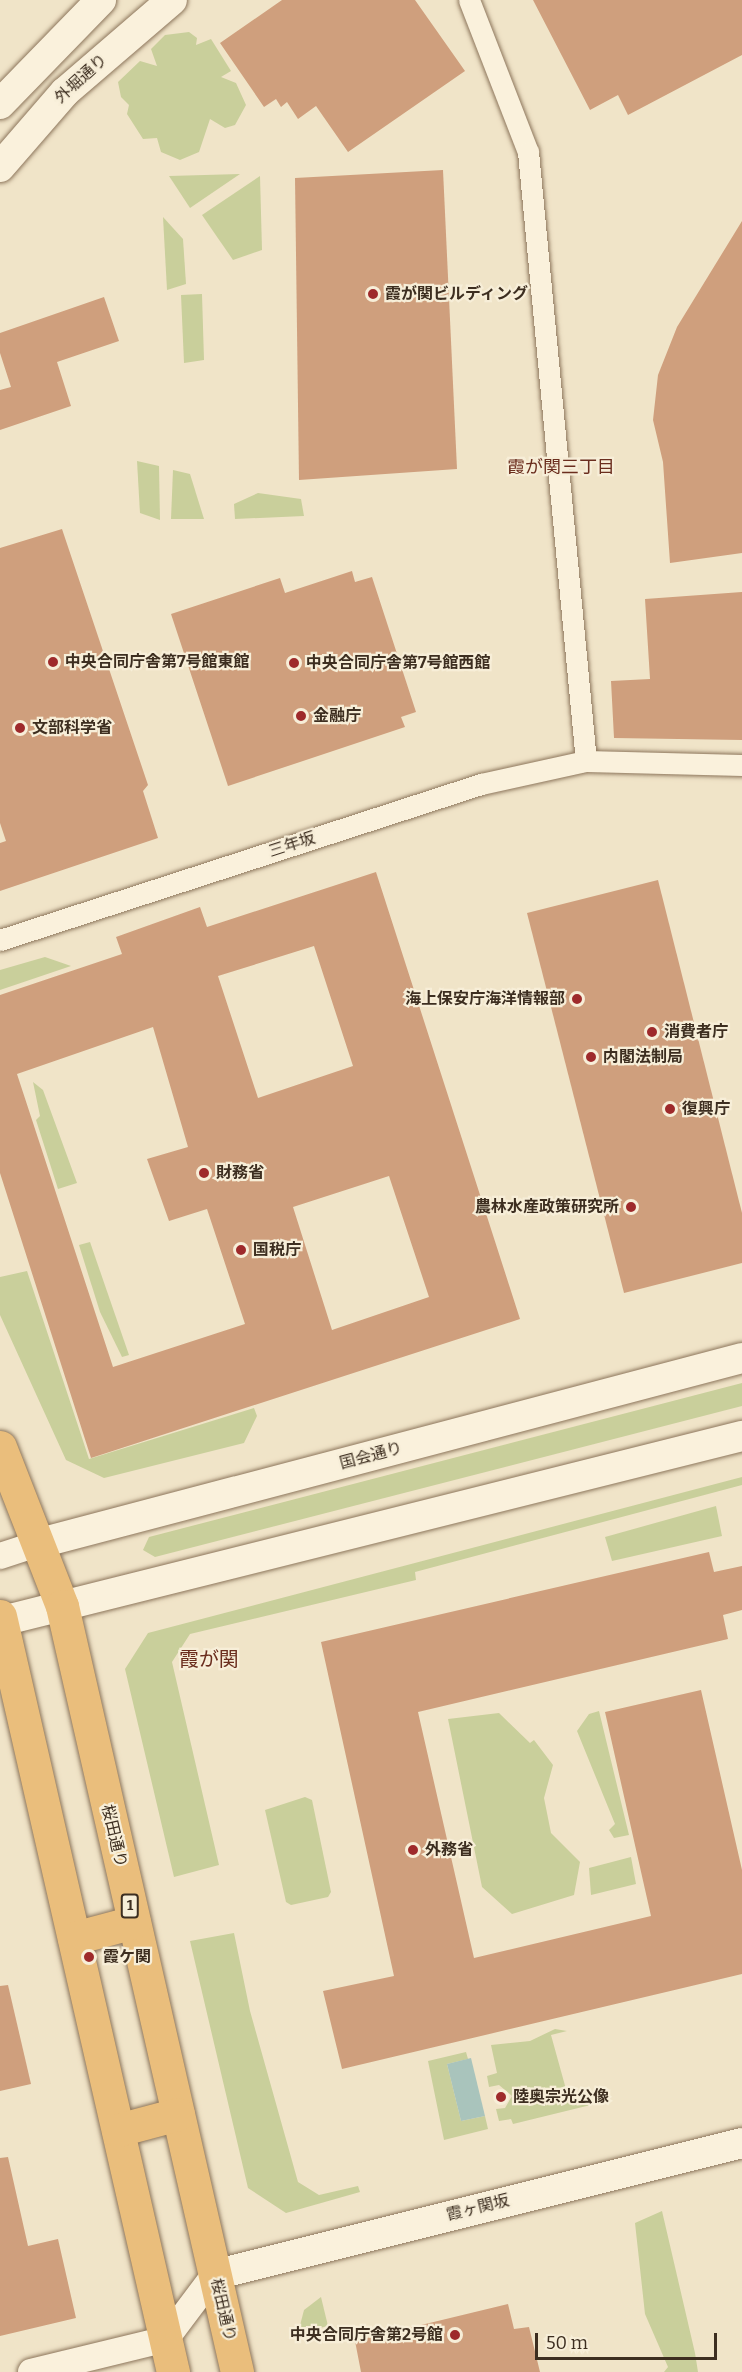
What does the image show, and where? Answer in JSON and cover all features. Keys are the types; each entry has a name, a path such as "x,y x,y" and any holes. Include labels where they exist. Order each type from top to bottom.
{"highway":[{"name":"桜田通り","path":"0,1447 62,1606 237,2372"},
{"path":"1,1619 173,2372"},
{"path":"74,1938 134,1922"},
{"path":"118,2130 178,2114"}],"main road":[{"path":"0,104 101,0"},
{"name":"外堀通り","path":"0,167 58,99 172,0"},
{"name":"国会通り","path":"39,1543 742,1358"},
{"path":"1,1619 62,1606 742,1436"},
{"name":"霞ヶ関坂","path":"214,2275 742,2143"}],"street":[{"path":"470,0 528,152 586,761"},
{"name":"三年坂","path":"0,940 481,784 586,761 742,765"},
{"name":"国会通り","path":"0,1556 39,1543"},
{"path":"31,2372 165,2339 214,2275"}],"green space":[{"path":"189,32 197,38 196,45 211,39 231,71 221,77 236,83 246,105 235,125 225,128 210,119 199,152 180,160 161,152 157,138 143,139 127,114 129,105 121,97 118,82 140,61 157,66 151,49 165,35"},
{"path":"240,174 190,208 169,176"},
{"path":"260,176 262,250 233,260 202,215"},
{"path":"163,217 183,239 186,284 167,290"},
{"path":"202,294 204,360 184,363 181,295"},
{"path":"137,461 159,466 160,520 140,513"},
{"path":"173,470 190,474 204,519 171,519"},
{"path":"258,493 301,499 304,516 235,519 234,504"},
{"path":"45,957 71,966 0,990 0,970"},
{"path":"33,1082 43,1090 77,1183 58,1189 36,1120 40,1116"},
{"path":"90,1242 129,1355 122,1357 100,1312 79,1245"},
{"path":"27,1271 89,1459 254,1408 257,1416 244,1443 104,1478 66,1460 0,1315 0,1277"},
{"path":"742,1383 742,1406 155,1557 143,1550 149,1537"},
{"path":"742,1477 742,1485 415,1572 416,1580 190,1634 172,1662 219,1865 174,1877 125,1669 148,1633"},
{"path":"716,1506 722,1536 612,1561 605,1537"},
{"path":"599,1711 629,1835 614,1838 609,1830 615,1824 577,1731 589,1714"},
{"path":"499,1713 530,1743 534,1740 553,1765 544,1798 551,1833 580,1862 574,1895 512,1914 482,1887 448,1719"},
{"path":"305,1797 312,1800 331,1892 328,1897 291,1905 286,1902 265,1810"},
{"path":"631,1857 636,1884 591,1895 589,1868"},
{"path":"234,1933 250,2011 298,2182 319,2195 358,2186 360,2192 286,2213 248,2188 190,1941"},
{"path":"555,2029 567,2031 551,2035 569,2100 605,2092 607,2101 513,2124 511,2119 499,2121 496,2109 505,2108 512,2096 499,2085 489,2087 487,2076 497,2073 491,2045 530,2041"},
{"path":"466,2052 468,2059 447,2064 461,2121 485,2116 488,2129 444,2140 428,2061"},
{"path":"662,2211 698,2372 664,2372 668,2367 645,2314 635,2223"},
{"path":"321,2297 328,2326 298,2333 304,2310"}],"water":[{"path":"471,2058 485,2116 461,2121 447,2064"}],"building":[{"path":"282,0 415,0 465,71 348,152 316,106 298,119 287,102 281,107 276,99 264,107 220,43"},
{"path":"533,0 742,0 742,55 628,115 618,95 590,110"},
{"name":"霞が関ビルディング","path":"443,170 457,469 299,480 295,178"},
{"path":"742,221 742,553 670,563 663,462 653,420 658,375 677,327"},
{"path":"104,297 119,341 57,362 71,406 0,430 0,390 11,387 0,353 0,333"},
{"name":"中央合同庁舎第7号館東館","path":"62,529 148,785 143,791 158,838 0,891 0,843 6,841 0,823 0,548"},
{"name":"中央合同庁舎第7号館西館","path":"352,571 355,582 372,577 416,712 401,717 405,727 228,786 171,614 280,578 285,593"},
{"path":"742,592 742,740 614,738 611,681 650,679 645,599"},
{"path":"376,872 520,1319 91,1458 0,1173 0,995 122,954 116,937 200,907 207,927","holes":["314,946 353,1066 258,1098 218,976","153,1027 188,1147 147,1159 169,1221 207,1209 245,1324 113,1367 17,1074","389,1176 429,1297 332,1330 293,1207"]},
{"path":"658,880 742,1213 742,1263 624,1293 527,913"},
{"path":"709,1552 714,1572 742,1566 742,1610 723,1615 728,1639 418,1712 474,1958 651,1916 605,1712 701,1690 742,1870 742,1974 342,2069 323,1991 394,1976 321,1642"},
{"path":"8,1985 31,2084 0,2091 0,1986"},
{"path":"8,2157 28,2246 58,2239 76,2318 0,2336 0,2158"},
{"name":"中央合同庁舎第2号館","path":"508,2304 514,2329 529,2327 540,2372 361,2372 355,2341"}],"place":[{"name":"霞が関ビルディング","path":"373,294"},
{"name":"中央合同庁舎第7号館東館","path":"53,662"},
{"name":"中央合同庁舎第7号館西館","path":"294,663"},
{"name":"金融庁","path":"301,716"},
{"name":"文部科学省","path":"20,728"},
{"name":"海上保安庁海洋情報部","path":"577,999"},
{"name":"消費者庁","path":"652,1032"},
{"name":"内閣法制局","path":"591,1057"},
{"name":"復興庁","path":"670,1109"},
{"name":"財務省","path":"204,1173"},
{"name":"農林水産政策研究所","path":"631,1207"},
{"name":"国税庁","path":"241,1250"},
{"name":"外務省","path":"413,1850"},
{"name":"霞ケ関","path":"89,1957"},
{"name":"陸奥宗光公像","path":"501,2097"},
{"name":"中央合同庁舎第2号館","path":"455,2335"}],"district":[{"name":"霞が関三丁目","path":"561,467"},
{"name":"霞が関","path":"209,1659"}]}
